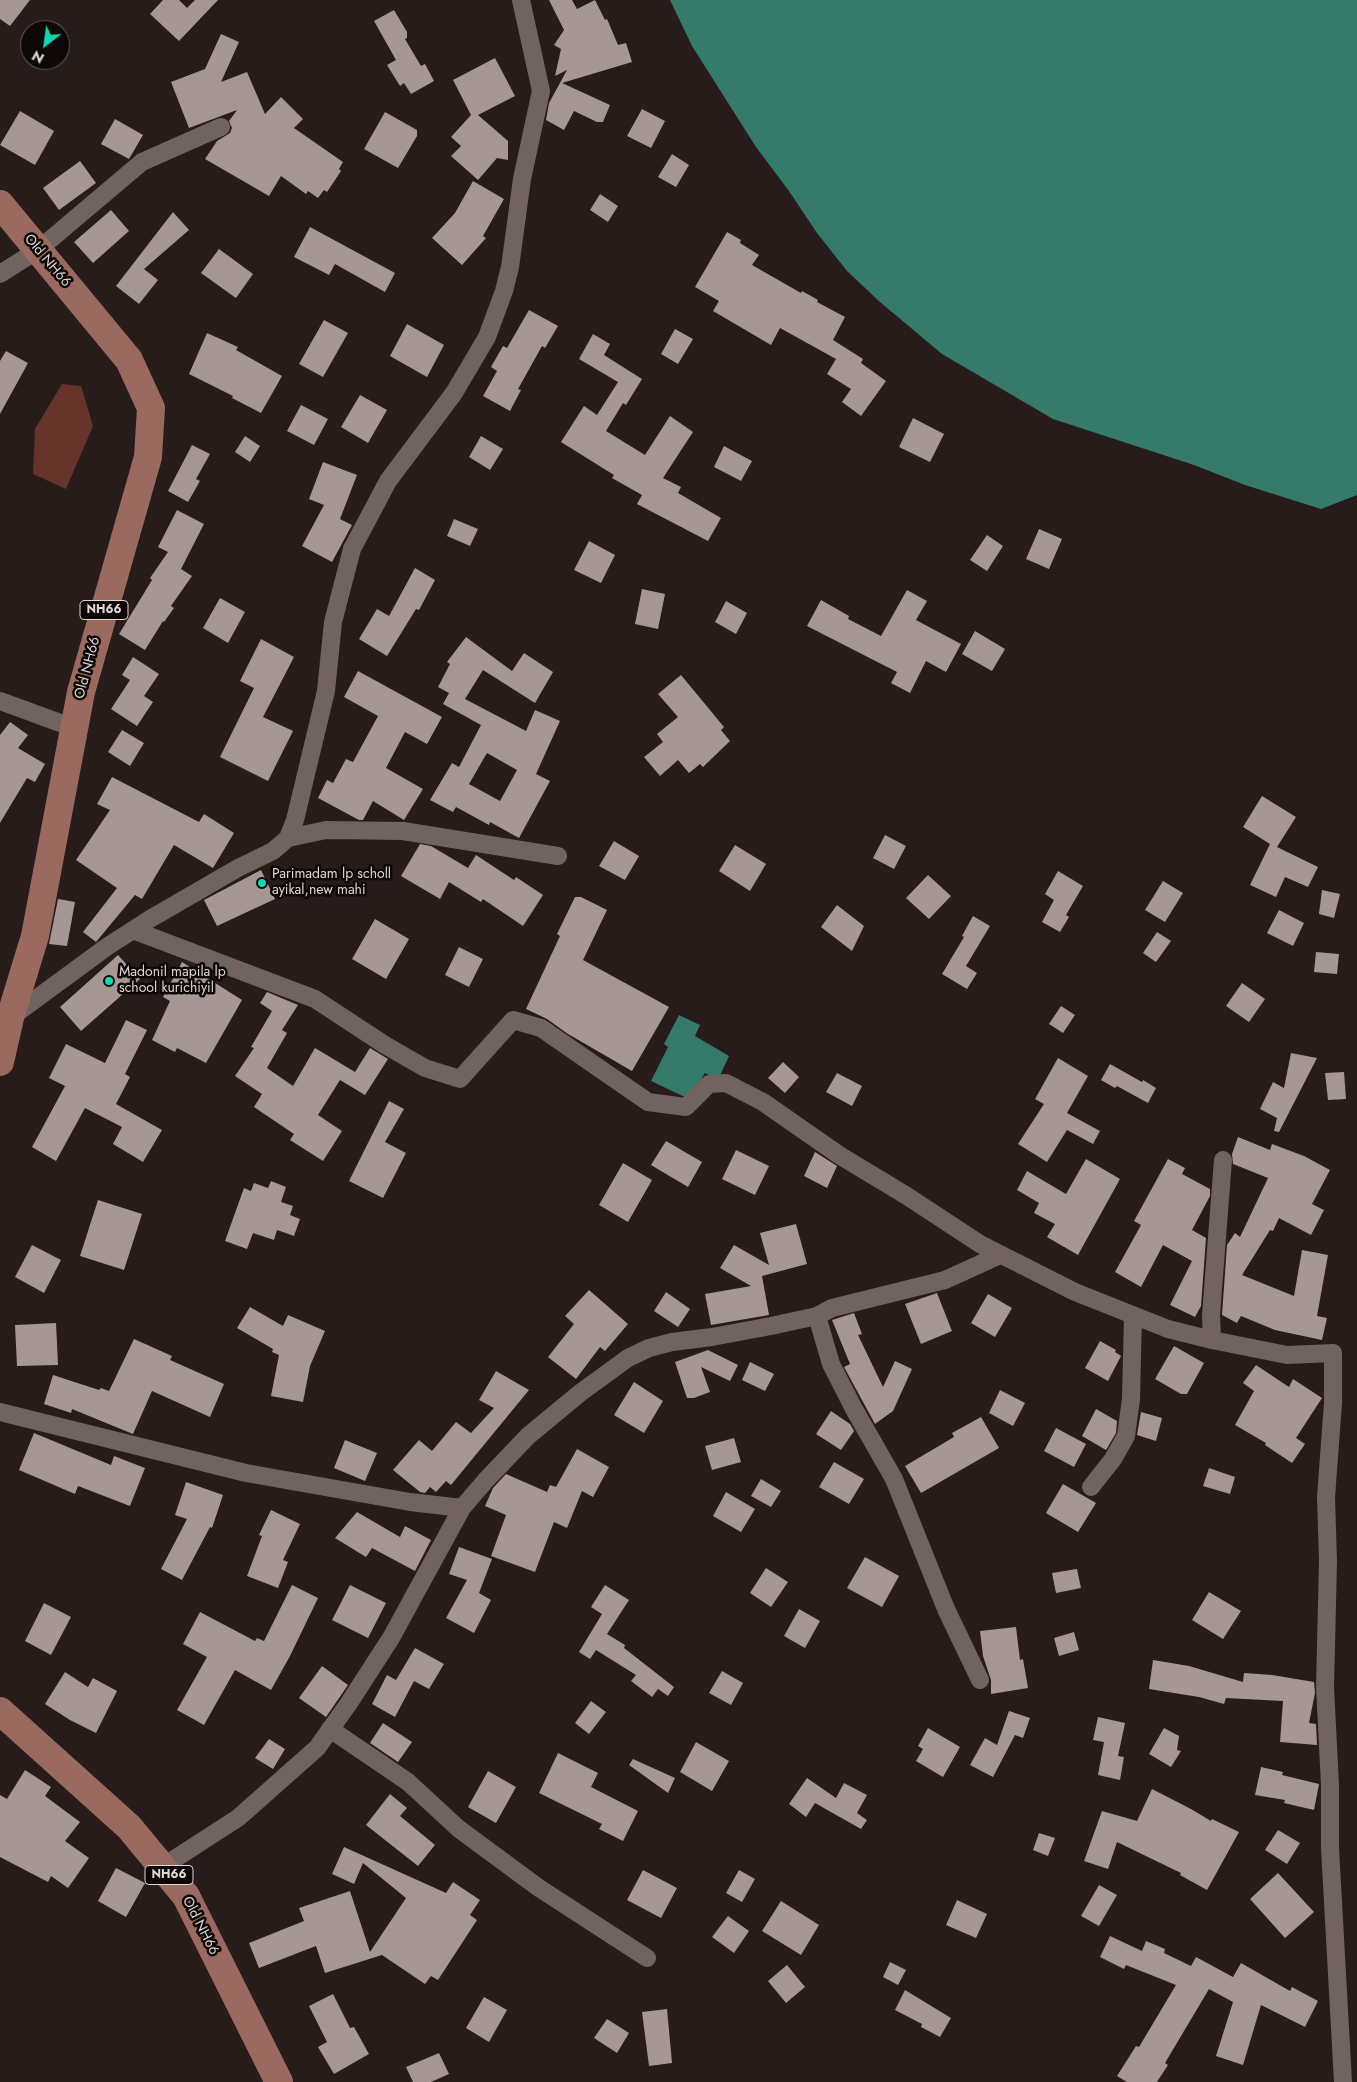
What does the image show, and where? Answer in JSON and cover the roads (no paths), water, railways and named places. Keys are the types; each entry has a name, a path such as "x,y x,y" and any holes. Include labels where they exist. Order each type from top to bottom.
{"main road":[{"name":"Old NH66","path":"0,204 129,360 151,408 148,457 81,692 35,936 10,1018 0,1062"},
{"name":"Old NH66","path":"0,1711 130,1827 186,1896 279,2082"}],"street":[{"path":"10,1018 108,946 238,868 273,851 288,838 295,820 326,691 333,622 352,548 388,481 464,377 487,337 504,291 510,267 522,179 541,91 521,0"},
{"path":"0,274 38,250 142,162 221,128"},
{"path":"0,701 74,728"},
{"path":"288,838 326,830 403,831 558,856"},
{"path":"133,930 315,999 385,1045 425,1068 460,1078 513,1020 541,1028 648,1102 686,1107 709,1084 726,1083 763,1102 839,1155 907,1196 980,1244 1075,1292 1168,1329 1212,1340 1287,1356 1333,1353 1333,1403 1326,1497 1328,1561 1325,1687 1330,1785 1330,1848 1343,2082"},
{"path":"1212,1340 1212,1315 1223,1160"},
{"path":"162,1867 238,1818 317,1748 391,1638 462,1508 528,1436 580,1393 628,1358 648,1348 817,1316 832,1308 945,1280 1000,1255"},
{"path":"1091,1487 1113,1459 1126,1436 1131,1399 1133,1315"},
{"path":"817,1316 831,1364 894,1479 946,1609 980,1680"},
{"path":"0,1412 246,1473 410,1502 462,1508"},
{"path":"330,1729 408,1782 459,1829 539,1888 646,1958"}],"place":[{"name":"Parimadam lp scholl ayikal,new mahi","path":"262,883"},
{"name":"Madonil mapila lp school kurichiyil","path":"109,981"}]}
